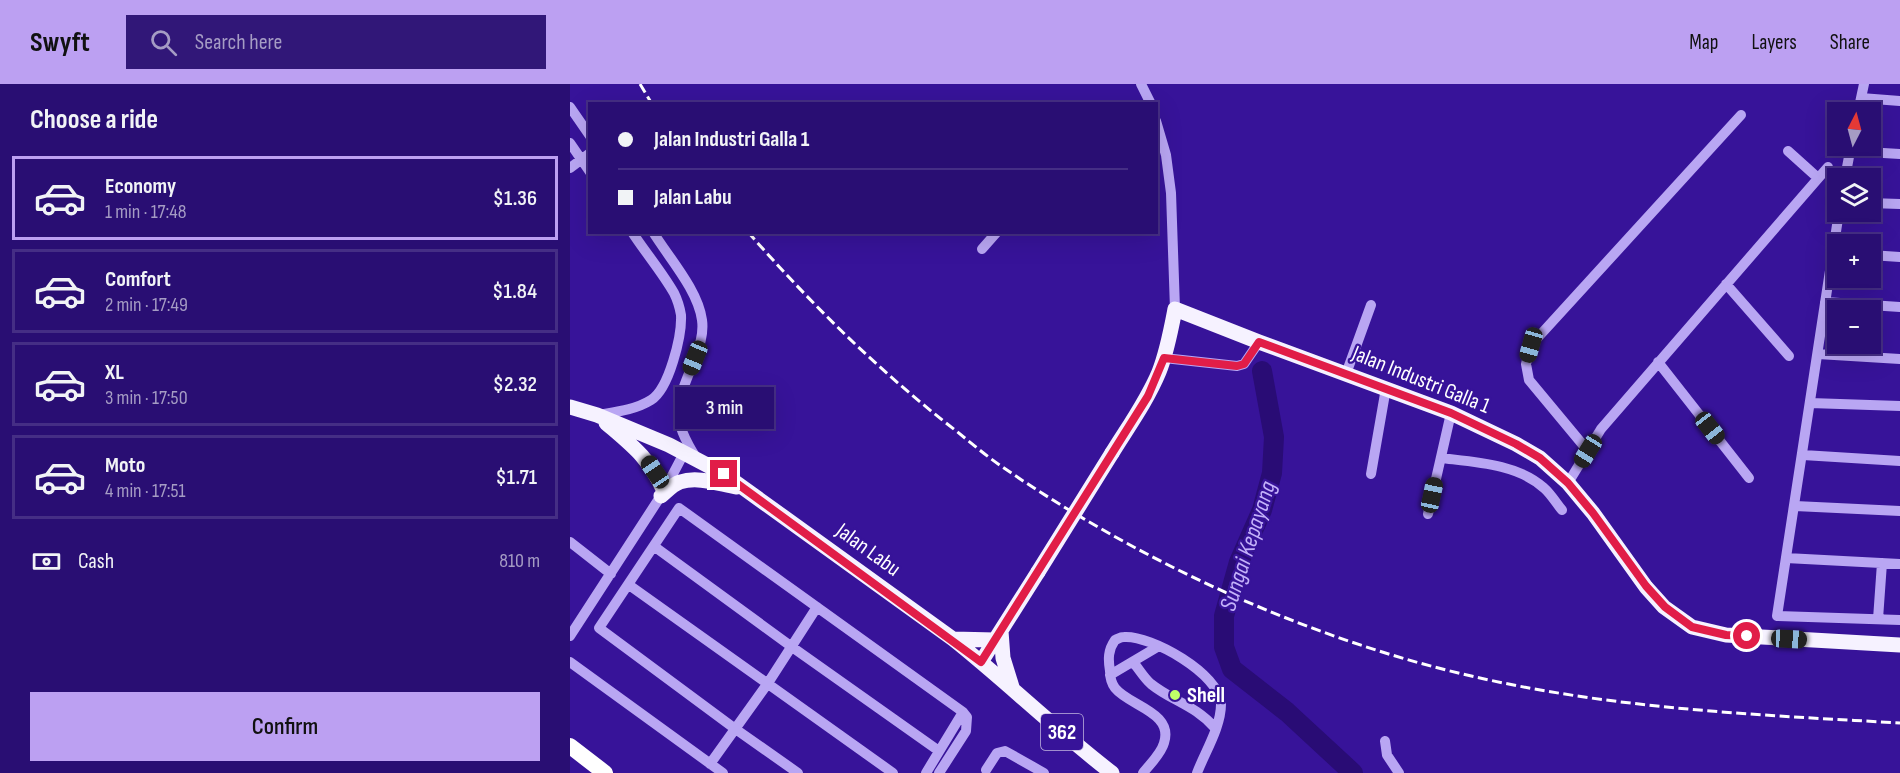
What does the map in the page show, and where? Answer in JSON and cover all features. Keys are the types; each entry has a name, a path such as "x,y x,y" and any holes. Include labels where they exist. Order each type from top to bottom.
{"highway":[{"path":"570,746 605,773"}],"main road":[{"name":"Jalan Industri Galla 1","path":"1175,309 1451,413 1540,458 1568,483 1593,513 1646,586 1665,607 1692,627 1726,635 1900,645"},
{"path":"981,662 1148,396 1164,358 1175,309"},
{"name":"Jalan Labu","path":"570,407 597,415 691,456 724,474 953,639 1080,749 1112,773"},
{"path":"597,415 646,458 662,493 678,482 690,480 705,480 746,489"},
{"path":"953,639 998,636"},
{"path":"998,636 1013,690"}],"street":[{"path":"1141,84 1150,102"},
{"path":"1860,102 1864,84"},
{"path":"1861,98 1900,101"},
{"path":"570,107 588,133"},
{"path":"1588,451 1529,380 1526,364 1531,345 1741,115"},
{"path":"1158,128 1166,155 1171,193 1175,309"},
{"path":"570,143 585,157 570,168"},
{"path":"1788,151 1818,178"},
{"path":"1881,152 1900,154"},
{"path":"1568,483 1601,429 1828,166"},
{"path":"1881,203 1900,204"},
{"path":"597,415 636,407 653,399 668,376 680,331 681,313 675,294 633,234"},
{"path":"570,636 662,493 691,456 684,439 678,402 700,346 702,321 694,295 654,234"},
{"path":"982,249 995,234"},
{"path":"1881,256 1900,257"},
{"path":"1726,284 1789,356"},
{"path":"1828,288 1777,616 1900,620"},
{"path":"1825,302 1900,307"},
{"path":"1346,374 1371,305"},
{"path":"1164,358 1237,366 1244,364 1259,342"},
{"path":"1818,354 1900,359"},
{"path":"1658,362 1749,478"},
{"path":"1371,474 1386,388"},
{"path":"1810,403 1900,406"},
{"path":"1428,514 1451,413"},
{"path":"1803,455 1900,461"},
{"path":"1441,458 1521,473 1543,487 1562,510"},
{"path":"1795,506 1900,511"},
{"path":"798,773 599,628 679,508 963,712 967,717 966,731 939,773"},
{"path":"570,542 611,574"},
{"path":"655,547 939,751"},
{"path":"1786,558 1900,564"},
{"path":"1878,619 1882,563"},
{"path":"629,585 893,773"},
{"path":"710,764 768,683 817,607"},
{"path":"570,613 580,621"},
{"path":"1143,773 1165,742 1166,733 1157,716 1121,694 1114,687 1108,661 1110,647 1115,640 1124,637 1159,646 1196,668 1219,693 1221,703 1215,728 1197,773"},
{"path":"1110,675 1159,646"},
{"path":"570,662 723,773"},
{"path":"1133,662 1152,685 1185,703 1206,718 1215,728"},
{"path":"926,773 963,712"},
{"path":"1386,741 1387,755 1399,773"},
{"path":"987,770 997,753 1005,751 1044,773"}],"waterway":[{"name":"Sungai Kepayang","path":"1262,371 1274,437 1272,473 1262,510 1239,562 1224,616 1224,647 1232,669 1287,712 1353,773"}],"railway":[{"path":"640,84 651,102"},
{"path":"750,234 821,311 873,360 927,408 989,457 1055,501 1112,535 1230,595 1354,643 1417,662 1532,689 1689,709 1900,723"}],"place":[{"name":"Shell","path":"1175,695"}],"route":[{"path":"724,474 953,639 981,662 1148,396 1164,358 1237,366 1244,364 1259,342 1451,413 1540,458 1568,483 1593,513 1646,586 1665,607 1692,627 1726,635 1747,636"}]}
